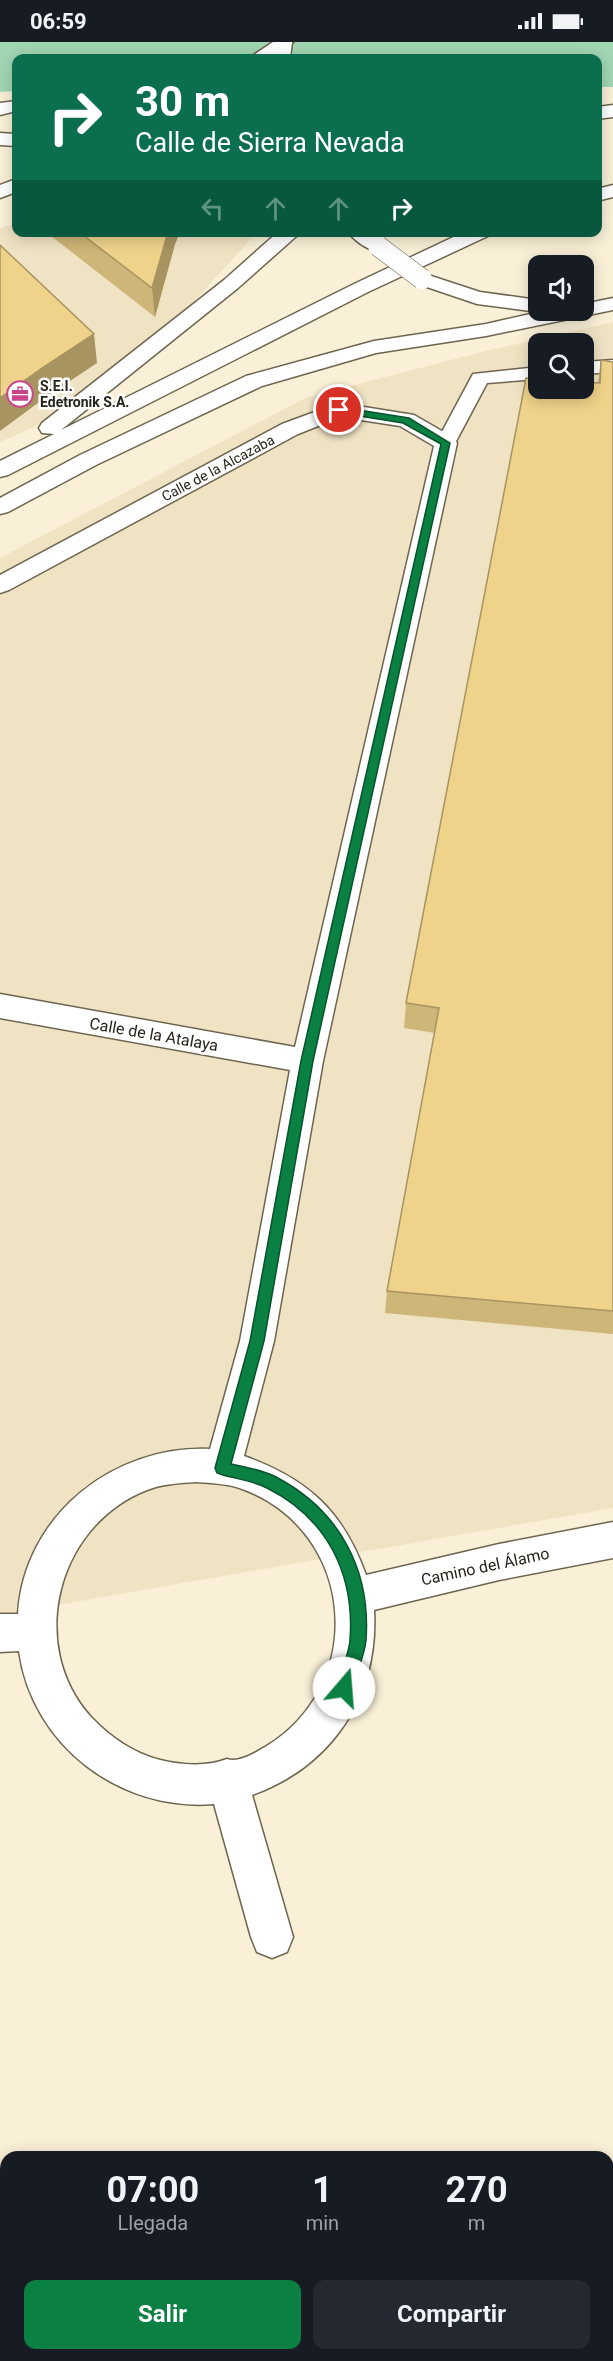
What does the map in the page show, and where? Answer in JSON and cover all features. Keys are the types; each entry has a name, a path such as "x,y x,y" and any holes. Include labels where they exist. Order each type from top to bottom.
{"main road":[{"path":"268,54 284,48"},
{"path":"231,284 262,237"},
{"path":"0,463 73,411 231,284 285,237"},
{"path":"0,470 351,293 470,237"},
{"path":"378,239 422,279 477,298 528,305"},
{"path":"594,305 611,304"},
{"path":"594,308 611,304"},
{"path":"0,507 88,460 254,381 374,347 529,321"},
{"name":"Calle de la Alcazaba","path":"0,585 290,429 339,410 406,420 446,443"},
{"path":"223,1468 257,1341 307,1061 446,443"},
{"name":"Calle de la Atalaya","path":"0,1006 307,1061"},
{"path":"223,1468 270,1481 311,1508 342,1548 358,1595 358,1642 344,1688 315,1729 275,1761 227,1779 177,1783 129,1772 90,1749 60,1718 16,1633 61,1542 92,1507 132,1482 177,1469 223,1468"},
{"name":"Camino del Álamo","path":"358,1595 499,1562 613,1540"},
{"path":"227,1779 272,1937"}],"lane":[{"path":"594,368 613,366"},
{"path":"446,443 480,378 528,373"}],"shaded area":[{"path":"12,225 12,237 252,237 180,317 45,422 0,442 0,228"},
{"path":"613,322 613,1508 0,1615 0,558 307,397 528,341 528,399 594,399 594,333 565,333"}],"green space":[{"path":"0,42 613,42 613,87 602,87 602,54 12,54 12,91 0,92"}],"building":[{"path":"86,237 167,237 152,288"},
{"path":"0,245 94,334 0,398"},
{"path":"601,360 613,362 613,1311 387,1291 439,1008 406,1003 526,378 528,378 528,399 594,399 594,383 600,383"}],"place":[{"name":"S.E.I. Edetronik S.A.","path":"20,394"}],"route":[{"path":"339,410 406,420 446,443 307,1061 257,1341 223,1468 270,1481 311,1508 342,1548 358,1595 358,1642 344,1688"}]}
